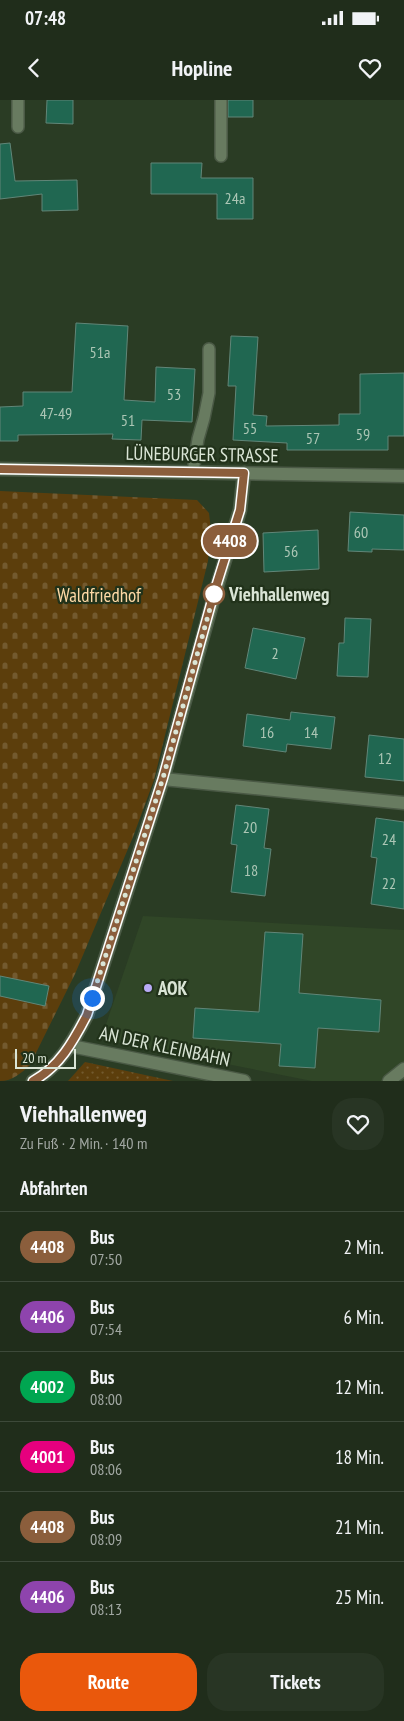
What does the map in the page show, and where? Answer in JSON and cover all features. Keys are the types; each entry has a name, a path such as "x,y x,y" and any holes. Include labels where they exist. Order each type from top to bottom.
{"street":[{"name":"LÜNEBURGER STRASSE","path":"0,469 404,476"},
{"path":"71,1046 87,1015 163,778 214,593 240,510 244,473"},
{"path":"163,778 404,803"},
{"name":"AN DER KLEINBAHN","path":"33,1081 48,1072 71,1046 244,1081"},
{"path":"389,1081 404,1069"}],"lane":[{"path":"18,100 18,127"},
{"path":"220,156 221,100"},
{"path":"193,472 198,439 209,394 209,349"}],"shaded area":[{"path":"143,916 404,930 404,1081 312,1081 101,1039"}],"green space":[{"name":"Waldfriedhof","path":"0,491 197,500 209,513 211,531 208,561 154,780 133,837 75,974 30,1065 20,1074 5,1081 0,1081"},
{"path":"85,1062 173,1081 68,1081"}],"building":[{"path":"47,100 73,100 73,124 46,123"},
{"path":"228,100 253,100 253,117 228,117"},
{"path":"10,143 15,181 77,180 78,210 42,211 42,194 0,199 0,144"},
{"path":"151,163 202,163 201,178 253,178 253,219 217,219 217,194 151,194"},
{"path":"76,323 128,326 124,400 155,402 156,367 195,369 192,422 142,420 141,440 112,439 113,434 18,435 18,441 0,441 0,407 23,406 23,392 72,392"},
{"path":"231,336 258,337 253,415 267,416 266,426 339,425 339,414 360,414 360,374 404,373 404,436 388,436 388,450 287,450 287,443 233,440 236,386 228,386"},
{"path":"350,512 404,515 404,550 372,549 372,552 348,551"},
{"path":"318,530 319,569 264,572 263,533"},
{"path":"345,618 371,619 368,677 337,676 339,643 344,643"},
{"path":"253,628 305,638 296,679 245,668"},
{"path":"291,712 335,717 331,749 287,744 286,752 243,746 247,714 290,720"},
{"path":"369,735 404,739 404,781 365,777"},
{"path":"236,805 269,809 264,848 271,849 265,896 231,892 237,845 231,844"},
{"path":"376,818 404,822 404,909 371,904 377,858 371,857"},
{"name":"AOK","path":"265,932 303,934 299,993 381,1000 379,1032 318,1028 315,1068 279,1066 281,1044 193,1038 195,1008 259,1012"},
{"path":"0,976 49,986 45,1006 0,996"}],"bus line":[{"name":"4408","path":"0,469 244,473 240,510 214,593 163,778 87,1015 71,1046 48,1072 33,1081"}],"place":[{"name":"Viehhallenweg","path":"214,594"},
{"name":"AOK","path":"148,988"}],"route":[{"path":"92,998 145,838 214,594"}]}
